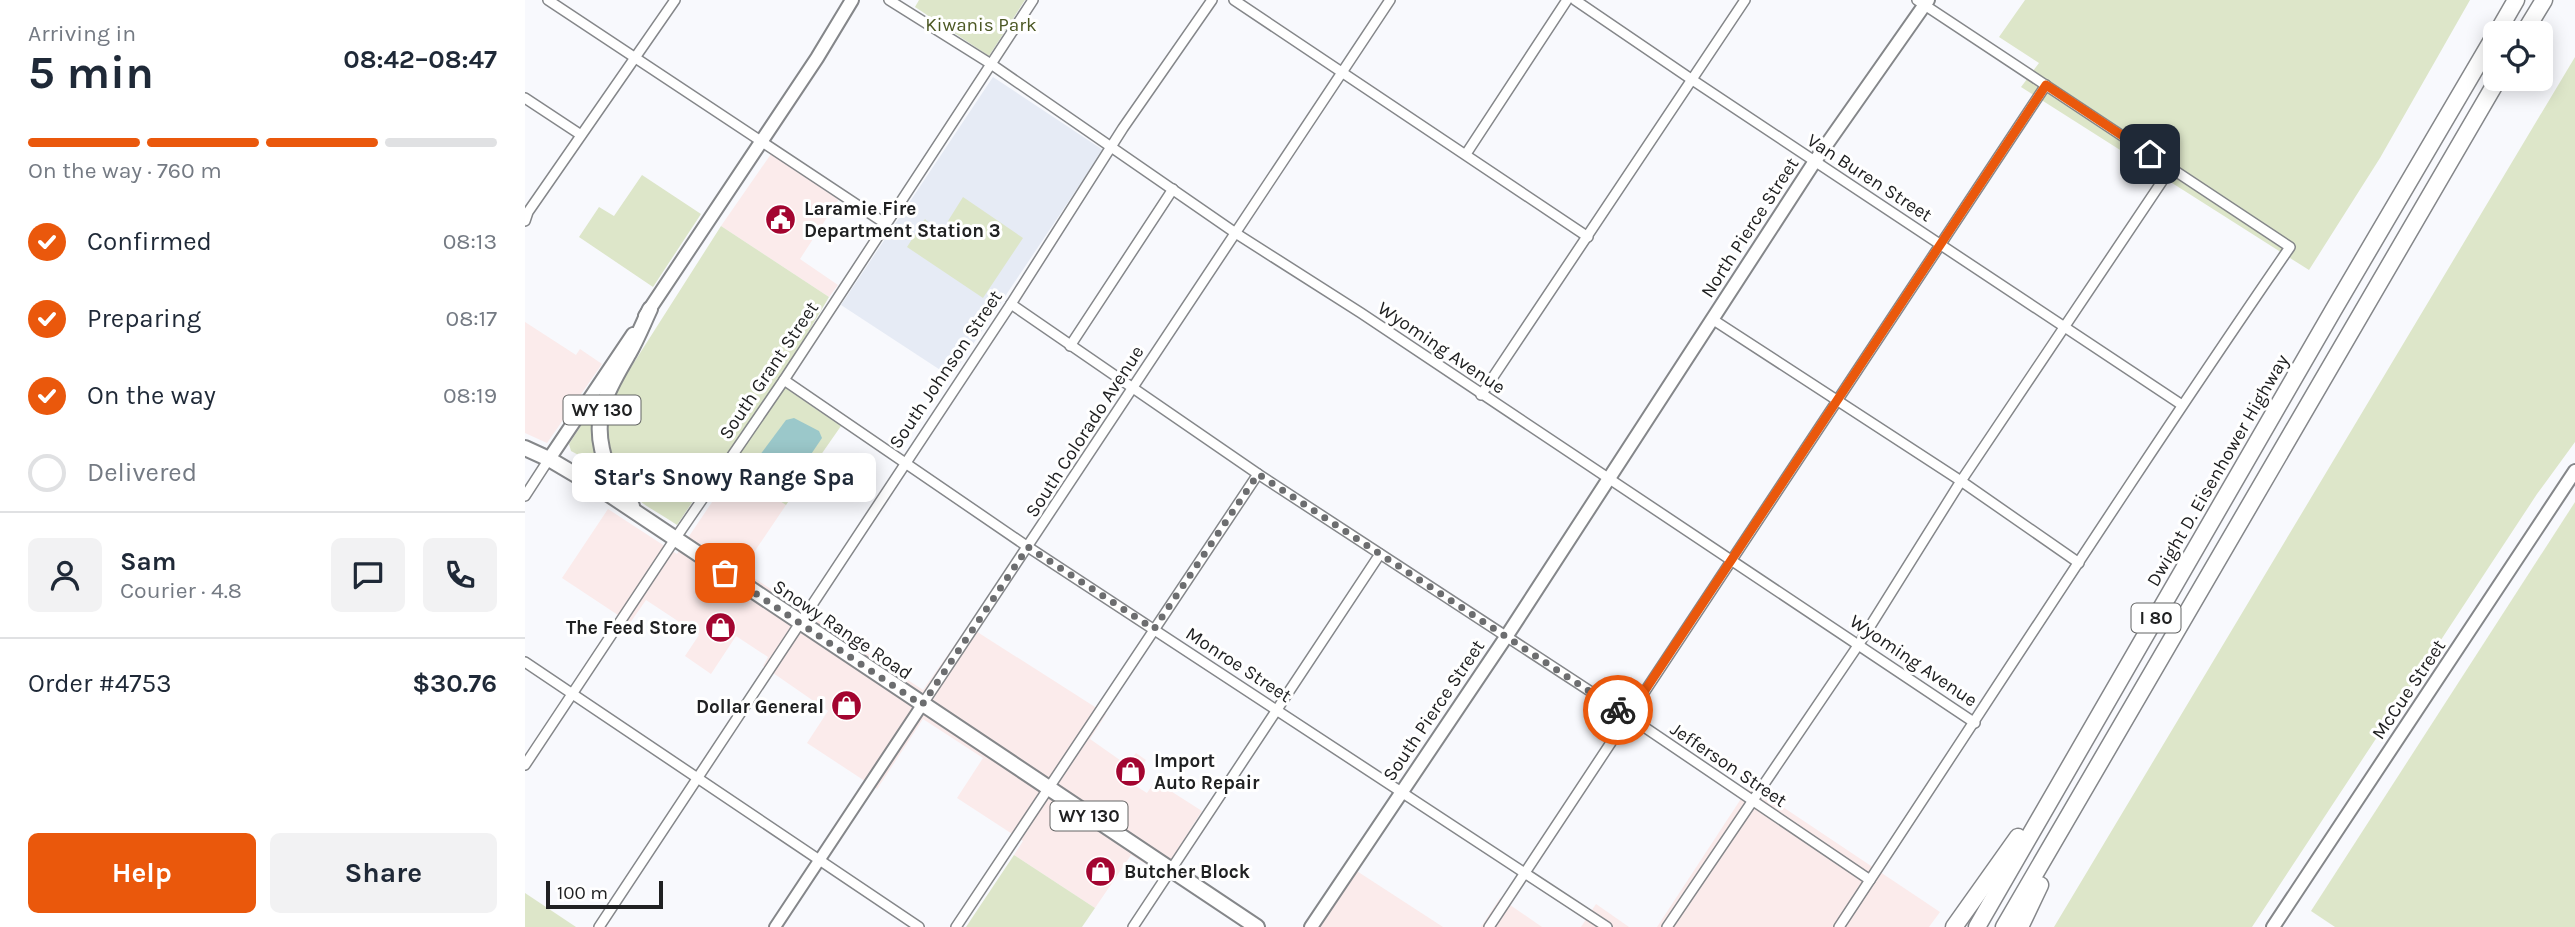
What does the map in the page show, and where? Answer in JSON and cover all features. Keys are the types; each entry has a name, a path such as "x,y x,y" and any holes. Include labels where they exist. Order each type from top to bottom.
{"highway":[{"name":"Dwight D. Eisenhower Highway","path":"2504,21 2516,0"},
{"path":"2531,21 2544,0"},
{"name":"Dwight D. Eisenhower Highway","path":"1977,927 2483,56"},
{"name":"I 80","path":"2004,927 2491,91"},
{"path":"2020,927 2140,696"},
{"path":"1954,927 2096,722"}],"main road":[{"name":"WY 130","path":"549,459 762,141 852,0"},
{"name":"North Pierce Street","path":"1607,478 1923,2"},
{"name":"WY 130","path":"637,513 608,467 601,449 600,424 603,401 650,309"},
{"name":"Snowy Range Road","path":"525,448 549,459 637,513 1257,927"},
{"name":"McCue Street","path":"2273,927 2575,471"},
{"name":"South Pierce Street","path":"1311,927 1506,636 1607,478"}],"street":[{"path":"548,0 886,224"},
{"path":"526,214 675,0"},
{"name":"Wyoming Avenue","path":"889,0 991,64 1237,234 1975,723"},
{"name":"South Grant Street","path":"525,765 784,380 1033,0"},
{"name":"South Johnson Street","path":"599,927 1011,304 1112,146 1212,0"},
{"path":"1234,0 1588,237"},
{"name":"South Colorado Avenue","path":"775,927 1390,0"},
{"path":"1466,154 1567,0"},
{"name":"Van Buren Street","path":"1575,0 2182,405"},
{"path":"1481,395 1745,0"},
{"path":"1839,927 2182,405 2290,247 1923,2"},
{"path":"1489,927 2046,85"},
{"path":"525,98 581,135"},
{"path":"1667,927 1859,644 1961,481 2171,168"},
{"path":"1070,346 1173,189"},
{"name":"Jefferson Street","path":"1011,304 1258,474 1628,716 1870,880"},
{"path":"1712,319 1961,481 2079,563"},
{"name":"Monroe Street","path":"784,380 1028,547 1607,927"},
{"path":"525,496 549,459"},
{"path":"956,927 1258,474"},
{"path":"1133,927 1380,554"},
{"path":"525,662 919,927"}],"shaded area":[{"path":"993,77 1103,150 951,377 841,305"},
{"path":"771,154 839,199 800,259 838,285 829,297 721,226"},
{"path":"525,322 576,355 580,349 602,364 547,443 525,433"},
{"path":"733,471 786,505 742,570 923,690 968,626 1106,714 1090,739 1127,765 1136,753 1146,760 1131,783 1147,793 1155,781 1202,811 1162,874 1131,855 1095,908 1014,855 1023,841 957,798 983,758 923,719 877,789 807,743 828,711 763,666 768,657 736,636 711,674 685,656 699,635 646,600 630,623 562,578 608,509 677,554"},
{"path":"1750,785 1940,912 1929,927 1657,927"},
{"path":"1346,864 1443,927 1303,927"},
{"path":"1500,898 1542,927 1481,927"},
{"path":"1596,904 1629,927 1581,927"}],"green space":[{"name":"Kiwanis Park","path":"919,0 1025,0 989,56 915,7"},
{"path":"2025,0 2470,0 2380,158 2309,270 2021,87 2039,63 1999,37"},
{"path":"2575,57 2575,442 2537,494 2252,927 2054,927"},
{"path":"642,175 701,214 653,287 579,237 599,207 614,216"},
{"path":"963,197 1023,238 983,298 907,247 925,219 942,235 951,225 948,221"},
{"path":"721,226 829,297 778,383 841,426 786,505 719,462 677,525 638,500 621,482 609,450 608,416 619,386"},
{"path":"601,395 601,467 571,451 569,444"},
{"path":"2575,502 2575,927 2335,927 2311,911"},
{"path":"1014,855 1095,908 1082,927 966,927"},
{"path":"525,893 576,927 525,927"}],"water":[{"path":"794,418 819,431 822,438 795,478 788,482 761,468 757,462 786,420"}],"way so far":[{"path":"725,573 922,705 1028,547 1154,629 1258,474 1618,710"}],"place":[{"name":"Laramie Fire Department Station 3","path":"781,219"},
{"name":"Star's Snowy Range Spa","path":"725,573"},
{"name":"The Feed Store","path":"720,627"},
{"name":"Dollar General","path":"847,706"},
{"name":"Import Auto Repair","path":"1131,771"},
{"name":"Butcher Block","path":"1101,871"}],"route":[{"path":"1618,710 1628,716 2046,85 2150,154"}]}
